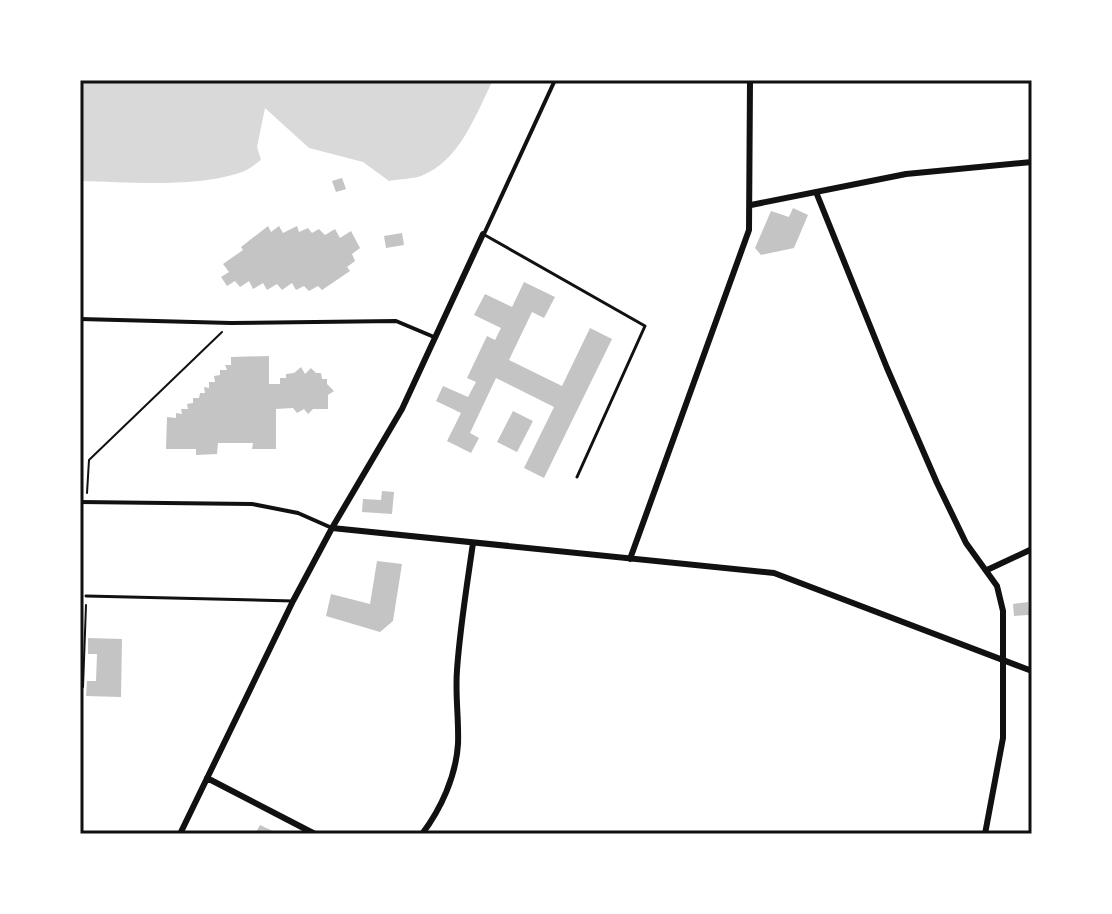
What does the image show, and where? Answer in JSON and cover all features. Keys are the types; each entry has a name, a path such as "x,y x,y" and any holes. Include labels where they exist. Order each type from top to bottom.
{"street":[{"path":"180,834 293,601 402,409 555,80"},
{"path":"630,559 749,230 750,80"},
{"path":"751,205 906,174 1032,162"},
{"path":"816,192 937,483 966,543 997,586 1003,611 1003,738 985,834"},
{"path":"80,319 231,323 396,321 435,338"},
{"path":"80,502 252,504 298,513 332,528 774,573 1032,671"},
{"path":"422,834 434,818 449,785 458,747 457,675 461,621 473,543"},
{"path":"987,570 1032,549"},
{"path":"207,778 315,834"}],"lane":[{"path":"483,234 645,326 577,477"},
{"path":"86,596 293,601"}],"path":[{"path":"87,502 89,460 231,323"},
{"path":"80,687 83,687 86,596"}],"shaded area":[{"path":"80,80 493,80 456,148 435,169 421,176 389,181 363,162 309,148 265,108 257,147 261,160 253,166 221,178 160,183 80,181"}],"building":[{"path":"342,178 346,189 336,192 332,181"},
{"path":"793,208 808,215 794,248 761,255 755,248 771,211 789,217"},
{"path":"268,226 271,232 279,226 283,233 297,226 299,232 308,228 312,233 319,229 325,235 335,229 340,238 351,231 360,248 352,254 355,261 347,267 350,271 322,290 318,286 309,291 304,286 296,290 292,283 282,290 277,284 267,290 263,283 253,289 249,281 240,287 235,281 227,286 221,277 229,272 223,264"},
{"path":"402,233 404,245 386,248 384,236"},
{"path":"524,282 555,297 544,318 532,312 509,360 562,386 590,328 612,339 544,478 524,468 554,407 496,378 470,433 479,438 471,453 447,441 461,413 436,401 443,386 468,397 476,382 467,378 487,336 495,340 501,328 474,315 485,294 512,307"},
{"path":"269,356 269,384 280,384 280,378 286,378 286,374 294,373 301,367 305,374 311,368 321,373 322,379 327,379 327,384 334,391 328,395 328,409 313,409 308,414 304,409 297,413 293,408 276,409 276,449 252,449 253,443 218,443 217,454 196,455 196,449 166,449 167,417 176,418 176,413 182,414 181,409 188,409 187,404 193,403 193,398 199,398 200,393 205,393 204,387 209,388 209,382 215,382 214,376 220,375 220,370 227,370 225,365 231,365 231,357"},
{"path":"513,411 533,421 517,452 497,442"},
{"path":"382,491 394,492 392,514 362,512 363,499 381,500"},
{"path":"377,561 402,564 393,621 380,632 326,616 331,594 370,604"},
{"path":"1028,602 1029,615 1014,616 1013,604"},
{"path":"88,638 122,639 121,697 86,696 87,681 96,681 97,654 88,654"},
{"path":"260,825 279,834 255,834"}]}
